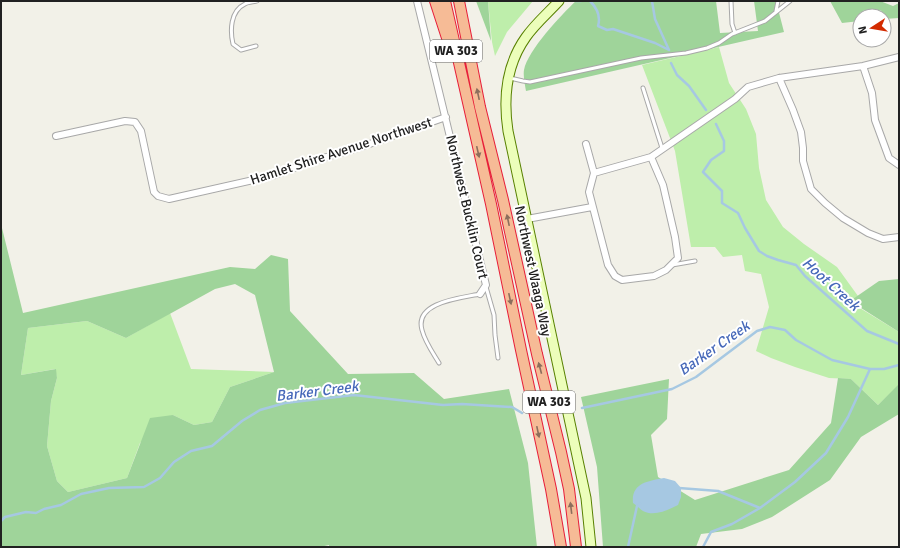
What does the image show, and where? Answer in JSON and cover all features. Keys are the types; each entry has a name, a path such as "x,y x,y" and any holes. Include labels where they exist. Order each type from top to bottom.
{"highway":[{"path":"435,1 467,101"},
{"name":"Northwest Waaga Way","path":"445,1 551,489 561,547"},
{"name":"Northwest Waaga Way","path":"459,1 480,107 503,200 569,489 576,547"}],"main road":[{"path":"559,1 526,36 514,57 505,94 506,117 586,498 591,547"}],"street":[{"name":"Northwest Bucklin Court","path":"417,1 486,285 480,294"},
{"path":"594,173 651,156 735,99 748,87 779,78 863,66 899,56"},
{"path":"863,66 872,93 875,120 889,158 899,165"},
{"path":"779,78 793,110 800,132 803,148 803,161 811,189 843,218 868,233 883,239 899,237"},
{"name":"Hamlet Shire Avenue Northwest","path":"56,136 126,121 135,122 141,131 154,192 158,196 169,199 276,175 312,161 446,117"},
{"path":"586,144 594,173 589,192 592,207 608,265 615,276 622,280 654,276 672,265 678,258 675,237 663,185 651,156"},
{"path":"527,219 592,207"}],"lane":[{"path":"256,46 242,50 233,44 231,33 232,23 239,8 245,4 257,1"},
{"path":"731,1 732,24 735,33"},
{"path":"776,12 778,1"},
{"path":"508,78 530,82 641,58 686,53 708,48 735,33 765,21 790,1"},
{"path":"643,88 662,148"},
{"path":"672,265 695,261"},
{"path":"486,285 494,314 494,335 498,358"},
{"path":"439,364 422,331 421,322 425,313 431,307 439,304 480,294"}],"green space":[{"path":"476,1 488,1 491,41"},
{"path":"488,1 533,1 507,32 495,56 492,42"},
{"path":"576,1 716,1 720,33 758,31 754,1 776,1 784,32 526,91 524,70 532,53 538,43 554,24"},
{"path":"830,1 880,1 893,6 899,3 899,18 892,18 892,8 852,8 852,22 842,23"},
{"path":"719,47 729,83 746,109 756,134 759,168 766,200 783,227 837,267 858,296 850,302 899,332 899,385 878,405 851,379 829,378 795,367 756,351 769,307 761,274 745,271 742,255 723,257 715,247 691,247 675,151 642,65"},
{"path":"1,224 23,313 230,267 255,269 271,255 288,259 290,311 348,374 414,373 444,399 509,389 528,463 537,547 329,547 329,545 320,547 1,547","holes":["235,284 255,295 274,372 230,387 212,422 194,425 173,415 150,418 127,478 68,492 57,481 47,446 51,401 57,378 56,369 21,375 28,328 87,321 126,338 215,289"]},
{"path":"899,279 899,332 850,301 879,281"},
{"path":"170,313 191,369 274,372 230,387 212,422 194,425 173,415 140,443 127,478 68,492 57,481 47,446 51,401 57,378 55,369 21,375 28,328 87,321 126,338"},
{"path":"838,378 851,379 878,405 899,384 899,414 861,437 830,480 772,517 742,529 701,534 696,547 603,547 597,467 581,397 669,379 667,419 651,435 658,477 695,500 789,470 831,423"}],"water":[{"path":"664,478 675,481 681,488 681,497 678,505 661,512 647,513 633,503 633,496 638,487 652,480"}],"waterway":[{"name":"Hoot Creek","path":"576,1 581,1"},
{"name":"Hoot Creek","path":"590,1 598,12 598,26 607,30 613,29 655,43 669,50"},
{"path":"652,1 655,19 669,50"},
{"name":"Hoot Creek","path":"671,63 677,75 689,86 706,110"},
{"name":"Hoot Creek","path":"716,124 724,141 724,151 711,160 703,172 722,191 722,203 738,213 759,251 767,256 796,265 805,276 867,331 899,344"},
{"name":"Barker Creek","path":"582,408 672,389 696,377 757,331 770,327 785,330 796,340 832,360 870,369 884,369 899,365"},
{"path":"703,547 711,532 732,524 760,508 795,482 826,453 848,417 870,369"},
{"name":"Barker Creek","path":"1,521 5,517 26,512 36,513 44,509 61,505 81,494 109,488 144,487 160,478 174,462 191,451 212,446 242,421 260,410 285,403 354,395 443,405 462,404 512,407 522,413"},
{"path":"679,488 718,491 760,508"},
{"path":"628,547 637,506 640,504"}]}
